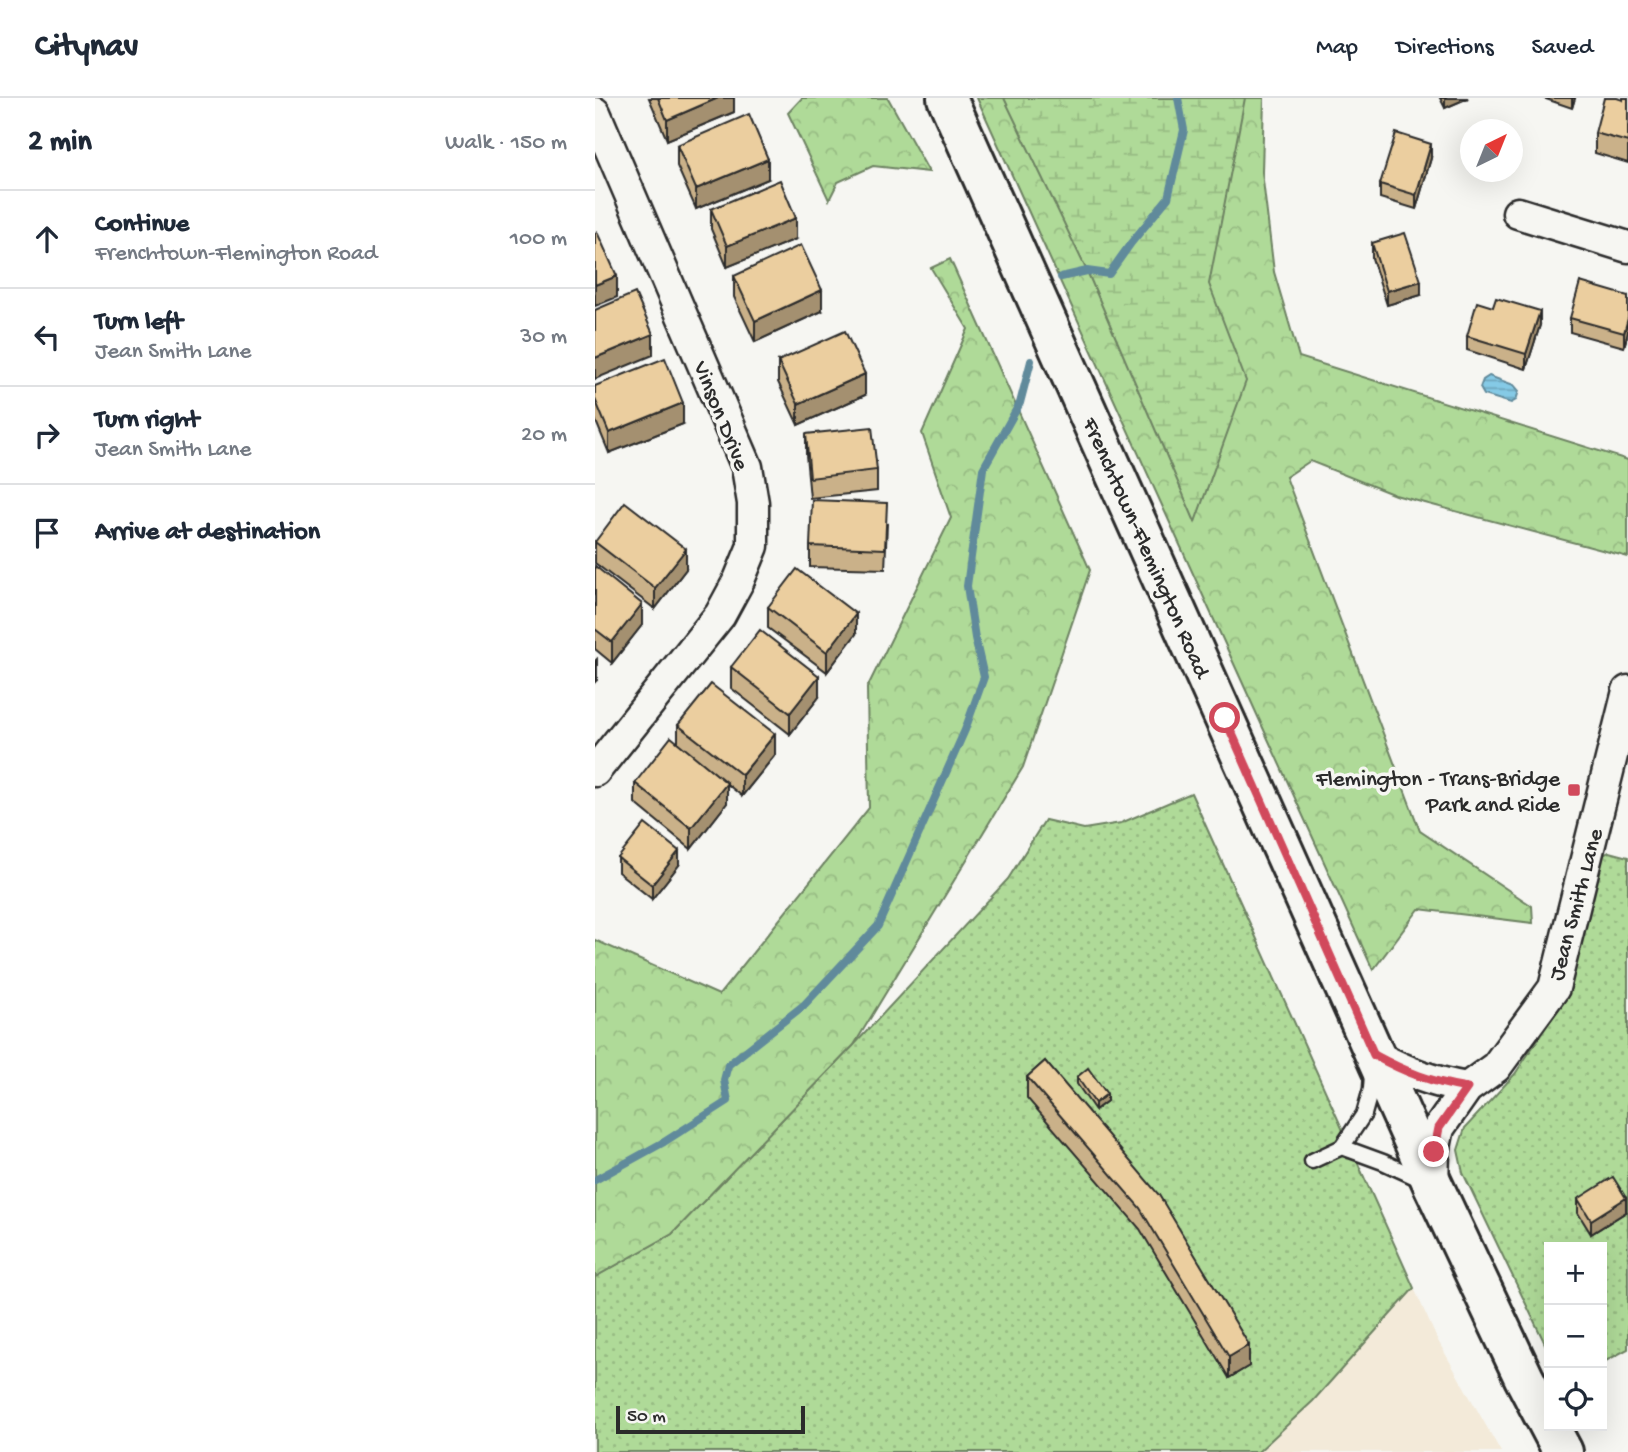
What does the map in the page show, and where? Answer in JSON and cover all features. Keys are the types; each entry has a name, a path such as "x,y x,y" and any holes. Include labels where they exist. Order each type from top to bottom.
{"main road":[{"name":"Frenchtown-Flemington Road","path":"947,98 1433,1185 1518,1366 1563,1452"}],"street":[{"name":"Vinson Drive","path":"595,113 747,467 753,502 753,546 720,615 595,771"},
{"path":"1518,213 1628,247"},
{"name":"Jean Smith Lane","path":"1433,1185 1434,1152 1439,1128 1467,1088 1496,1067 1554,988 1628,691"},
{"path":"1374,1055 1439,1083 1467,1088"}],"lane":[{"path":"1312,1161 1342,1147 1364,1114 1369,1102 1374,1055"},
{"path":"1342,1147 1433,1185"}],"shaded area":[{"path":"1414,1288 1437,1339 1501,1452 1258,1452 1313,1401"}],"green space":[{"path":"802,98 888,98 929,172 873,166 838,182 829,200 788,113"},
{"path":"977,98 1264,98 1262,172 1274,272 1299,357 1628,460 1628,557 1395,495 1310,461 1286,477 1420,831 1532,906 1533,923 1419,909 1373,970"},
{"path":"1004,98 1245,98 1209,284 1246,381 1195,522 1087,271"},
{"path":"950,259 1090,570 1023,767 854,1045 672,1234 595,1277 595,940 719,995 869,808 867,688 951,518 922,433 968,329 931,268"},
{"path":"1191,793 1414,1288 1313,1401 1258,1452 595,1452 595,1277 672,1234 854,1045 1008,879 1045,820 1084,829 1121,823"},
{"path":"1609,852 1628,857 1628,1349 1607,1360 1607,1242 1544,1242 1544,1342 1463,1173 1458,1150 1465,1128 1515,1074 1552,1018 1600,857"}],"water":[{"path":"1489,376 1514,385 1519,391 1516,400 1511,403 1484,395 1480,388 1483,380"}],"building":[{"path":"658,98 718,98 667,120"},
{"path":"1604,98 1628,98 1628,142 1595,133"},
{"path":"749,114 768,159 696,189 677,145"},
{"path":"1396,133 1431,144 1416,195 1380,184"},
{"path":"780,180 796,218 727,246 711,209"},
{"path":"597,232 617,276 595,285 595,233"},
{"path":"1405,233 1421,281 1387,291 1372,243"},
{"path":"801,245 822,290 755,321 734,276"},
{"path":"1580,282 1628,296 1628,318 1624,333 1570,318"},
{"path":"635,293 653,334 595,358 595,310"},
{"path":"1496,298 1540,311 1526,354 1467,336 1477,302 1493,307"},
{"path":"845,331 865,374 798,404 778,361"},
{"path":"665,358 683,403 609,433 595,399 595,386"},
{"path":"872,427 877,470 810,478 806,434"},
{"path":"812,500 887,503 885,549 810,546"},
{"path":"625,502 686,549 655,588 595,542"},
{"path":"595,566 642,604 612,642 595,629"},
{"path":"797,569 856,614 827,652 768,607"},
{"path":"760,630 819,676 790,713 731,667"},
{"path":"711,684 775,734 742,775 678,725"},
{"path":"671,737 727,783 691,828 635,783"},
{"path":"645,824 679,851 652,885 618,858"},
{"path":"1045,1061 1159,1195 1249,1345 1229,1357 1140,1208 1027,1077"},
{"path":"1088,1068 1107,1094 1095,1103 1077,1077"},
{"path":"1613,1177 1626,1198 1591,1220 1578,1199"}],"waterway":[{"path":"1061,277 1087,271 1109,274 1168,198 1184,130 1178,98"},
{"path":"595,1180 664,1142 728,1101 724,1080 728,1065 804,1005 878,926 965,730 984,677 967,586 983,469 1020,403 1031,361"}],"place":[{"name":"Flemington - Trans-Bridge Park and Ride","path":"1574,790"}],"route":[{"path":"1225,718 1374,1055 1394,1066 1439,1083 1467,1088 1439,1128 1434,1152"}]}
